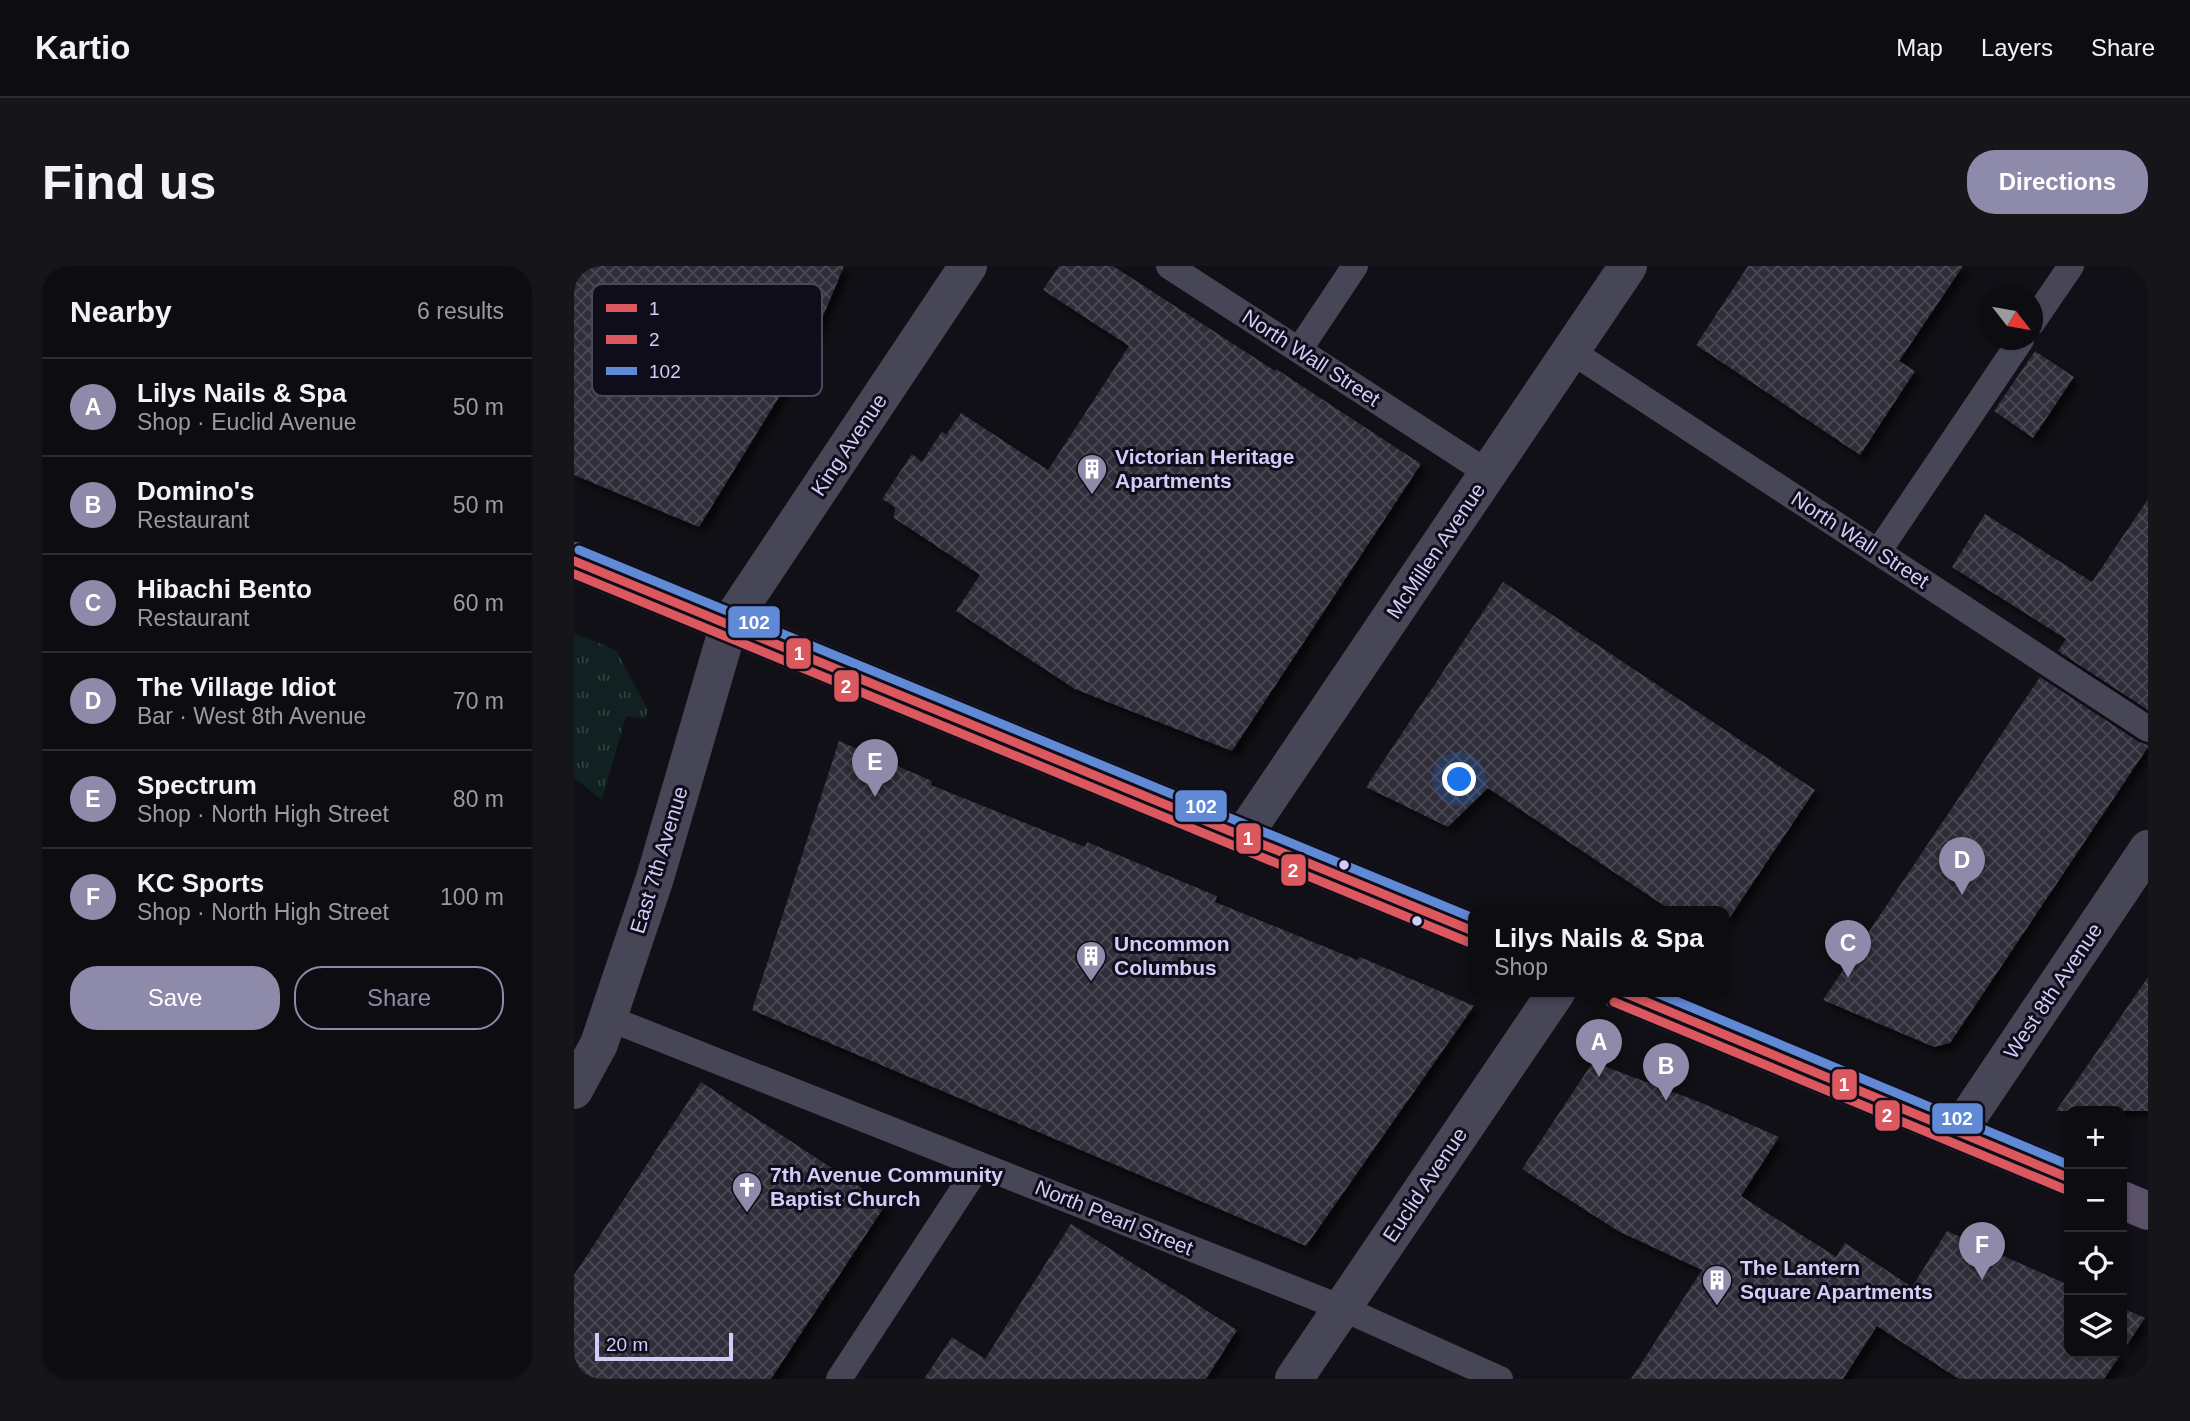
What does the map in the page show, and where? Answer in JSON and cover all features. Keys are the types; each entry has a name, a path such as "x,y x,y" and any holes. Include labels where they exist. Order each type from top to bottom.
{"main road":[{"path":"574,561 1468,928"},
{"path":"1633,997 2064,1176"},
{"path":"2127,1202 2148,1211"}],"street":[{"name":"King Avenue","path":"729,624 968,266"},
{"name":"McMillen Avenue","path":"1243,836 1628,266"},
{"name":"East 7th Avenue","path":"574,1090 599,1044 655,878 729,624"},
{"name":"West 8th Avenue","path":"1958,1132 2148,849"},
{"name":"Euclid Avenue","path":"1294,1379 1553,997"}],"lane":[{"name":"North Wall Street","path":"1169,266 1488,473"},
{"path":"1299,351 1355,266"},
{"path":"2043,307 2071,266"},
{"path":"1878,552 2014,350"},
{"name":"North Wall Street","path":"1571,351 2148,729"},
{"name":"North Pearl Street","path":"608,1018 1342,1308 1500,1379"},
{"path":"839,1379 979,1165"}],"green space":[{"path":"574,633 616,650 648,710 645,719 626,716 602,800 574,778"}],"building":[{"path":"574,266 844,266 822,319 822,284 592,284 592,396 780,396 699,527 574,475"},
{"path":"1059,266 1113,266 1421,464 1232,751 1075,689 956,611 980,575 894,518 895,507 882,499 912,454 922,462 942,431 946,435 961,413 1048,470 1129,346 1043,290"},
{"path":"1748,266 1963,266 1899,361 1915,371 1860,455 1696,345"},
{"path":"2035,351 2074,377 2033,438 1994,411"},
{"path":"2148,499 2148,710 2058,651 2066,639 1952,567 1985,514 2092,582"},
{"path":"1503,582 1815,790 1730,917 1730,906 1665,906 1488,788 1448,827 1366,787"},
{"path":"2040,677 2148,747 1950,1043 1934,1047 1823,1000"},
{"name":"Uncommon Columbus","path":"839,741 932,781 931,785 1085,847 1087,842 1217,896 1215,902 1357,960 1360,957 1474,1006 1306,1246 752,1010"},
{"path":"2148,977 2148,1111 2127,1111 2127,1106 2064,1106 2064,1111 2056,1111"},
{"path":"1593,1062 1702,1103 1779,1137 1741,1196 1836,1257 1845,1243 1912,1287 1947,1231 2064,1283 2064,1358 2118,1358 2104,1379 1959,1379 1877,1326 1843,1379 1631,1379 1702,1270 1618,1231 1522,1169"},
{"name":"7th Avenue Community Baptist Church","path":"701,1082 886,1204 771,1379 574,1379 574,1275"},
{"path":"1071,1224 1237,1330 1206,1379 924,1379 952,1337 985,1359"},
{"path":"2127,1310 2145,1318 2127,1345"}],"transit line":[{"name":"102","path":"579,550 1468,916"},
{"name":"1","path":"574,561 1468,929"},
{"name":"2","path":"574,574 1468,942"},
{"name":"1","path":"1634,997 2064,1176"},
{"name":"102","path":"1666,997 2064,1163"},
{"name":"2","path":"1614,1002 2064,1189"}],"place":[{"name":"Victorian Heritage Apartments","path":"1092,496"},
{"name":"Spectrum","path":"875,797"},
{"name":"The Village Idiot","path":"1962,895"},
{"name":"Hibachi Bento","path":"1848,978"},
{"name":"Uncommon Columbus","path":"1091,983"},
{"name":"Lilys Nails & Spa","path":"1599,1077"},
{"name":"Domino's","path":"1666,1101"},
{"name":"7th Avenue Community Baptist Church","path":"747,1214"},
{"name":"KC Sports","path":"1982,1280"},
{"name":"The Lantern Square Apartments","path":"1717,1307"}]}
